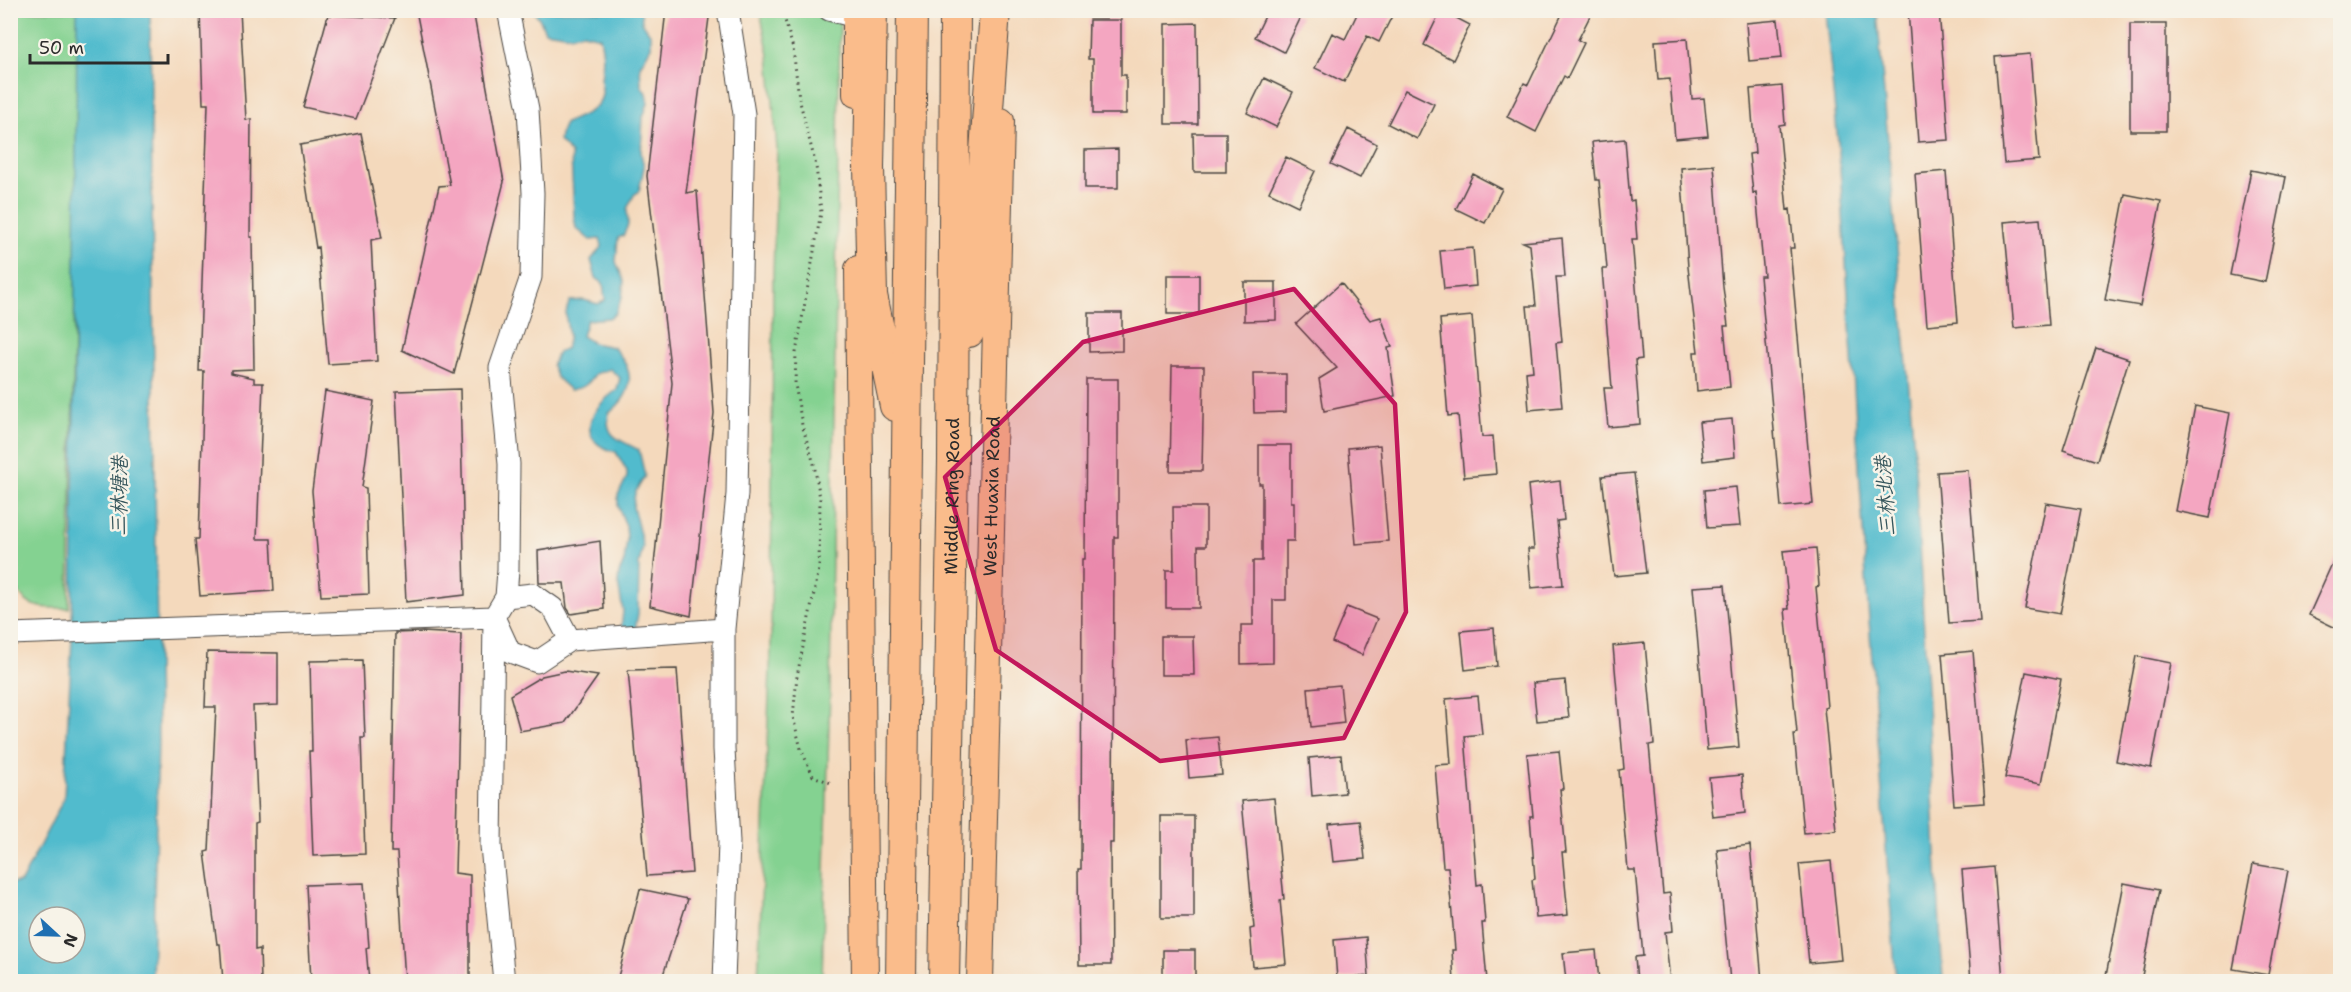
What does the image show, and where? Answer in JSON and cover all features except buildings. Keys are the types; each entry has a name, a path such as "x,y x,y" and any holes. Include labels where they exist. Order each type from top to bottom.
{"highway":[{"path":"901,981 912,10"},
{"name":"Middle Ring Road","path":"944,981 953,460 955,10"},
{"path":"953,460 976,279 995,10"},
{"path":"861,13 869,166 872,295 907,461"}],"main road":[{"name":"West Huaxia Road","path":"980,981 1002,10"},
{"path":"861,13 865,981"}],"lane":[{"path":"504,981 491,846 494,618 506,597 509,464 500,368 531,277 533,193 528,109 508,10"},
{"path":"724,981 729,842 724,749 724,629 737,494 744,114 729,10"},
{"path":"829,10 861,13"},
{"path":"506,597 533,594 553,608 570,640"},
{"path":"10,634 494,618"},
{"path":"494,618 510,652 537,662 570,640 724,629"}],"path":[{"path":"782,10 793,48 799,98 816,166 821,212 796,353 795,384 802,425 814,464 820,498 819,569 797,676 793,717 801,749 813,776 831,783"}],"highlighted area":[{"path":"1294,289 1395,404 1406,612 1344,738 1160,761 996,650 945,477 1083,342"}],"green space":[{"path":"10,11 80,11 69,608 47,608 31,604 19,593 11,572"},
{"path":"760,11 840,11 830,689 822,981 758,982 771,643 773,275 777,149 769,55"}],"water":[{"name":"三林塘港","path":"77,11 150,11 158,741 152,981 10,981 10,884 21,882 64,798 72,638"},
{"path":"533,11 641,11 642,22 651,35 651,47 640,66 641,85 648,103 643,117 641,154 644,167 639,191 634,195 627,209 628,225 623,236 618,238 616,262 624,281 622,297 615,314 609,318 587,320 582,336 593,343 613,347 629,373 628,390 624,398 609,413 608,421 611,433 615,437 639,450 645,476 635,493 633,507 643,546 639,564 638,614 634,635 621,631 623,611 618,583 627,539 626,526 618,506 618,495 627,477 627,471 616,452 603,447 594,440 590,432 593,415 607,397 617,390 620,378 610,369 595,374 582,387 570,390 556,377 552,365 558,352 565,349 568,342 566,315 570,301 584,300 598,304 605,300 603,283 596,278 591,260 602,246 600,239 590,240 576,228 571,154 559,141 565,123 587,113 600,101 603,59 600,37 583,33 571,35 545,31"},
{"name":"三林北港","path":"1825,11 1877,11 1914,449 1943,981 1896,981 1867,593 1839,152"}]}
